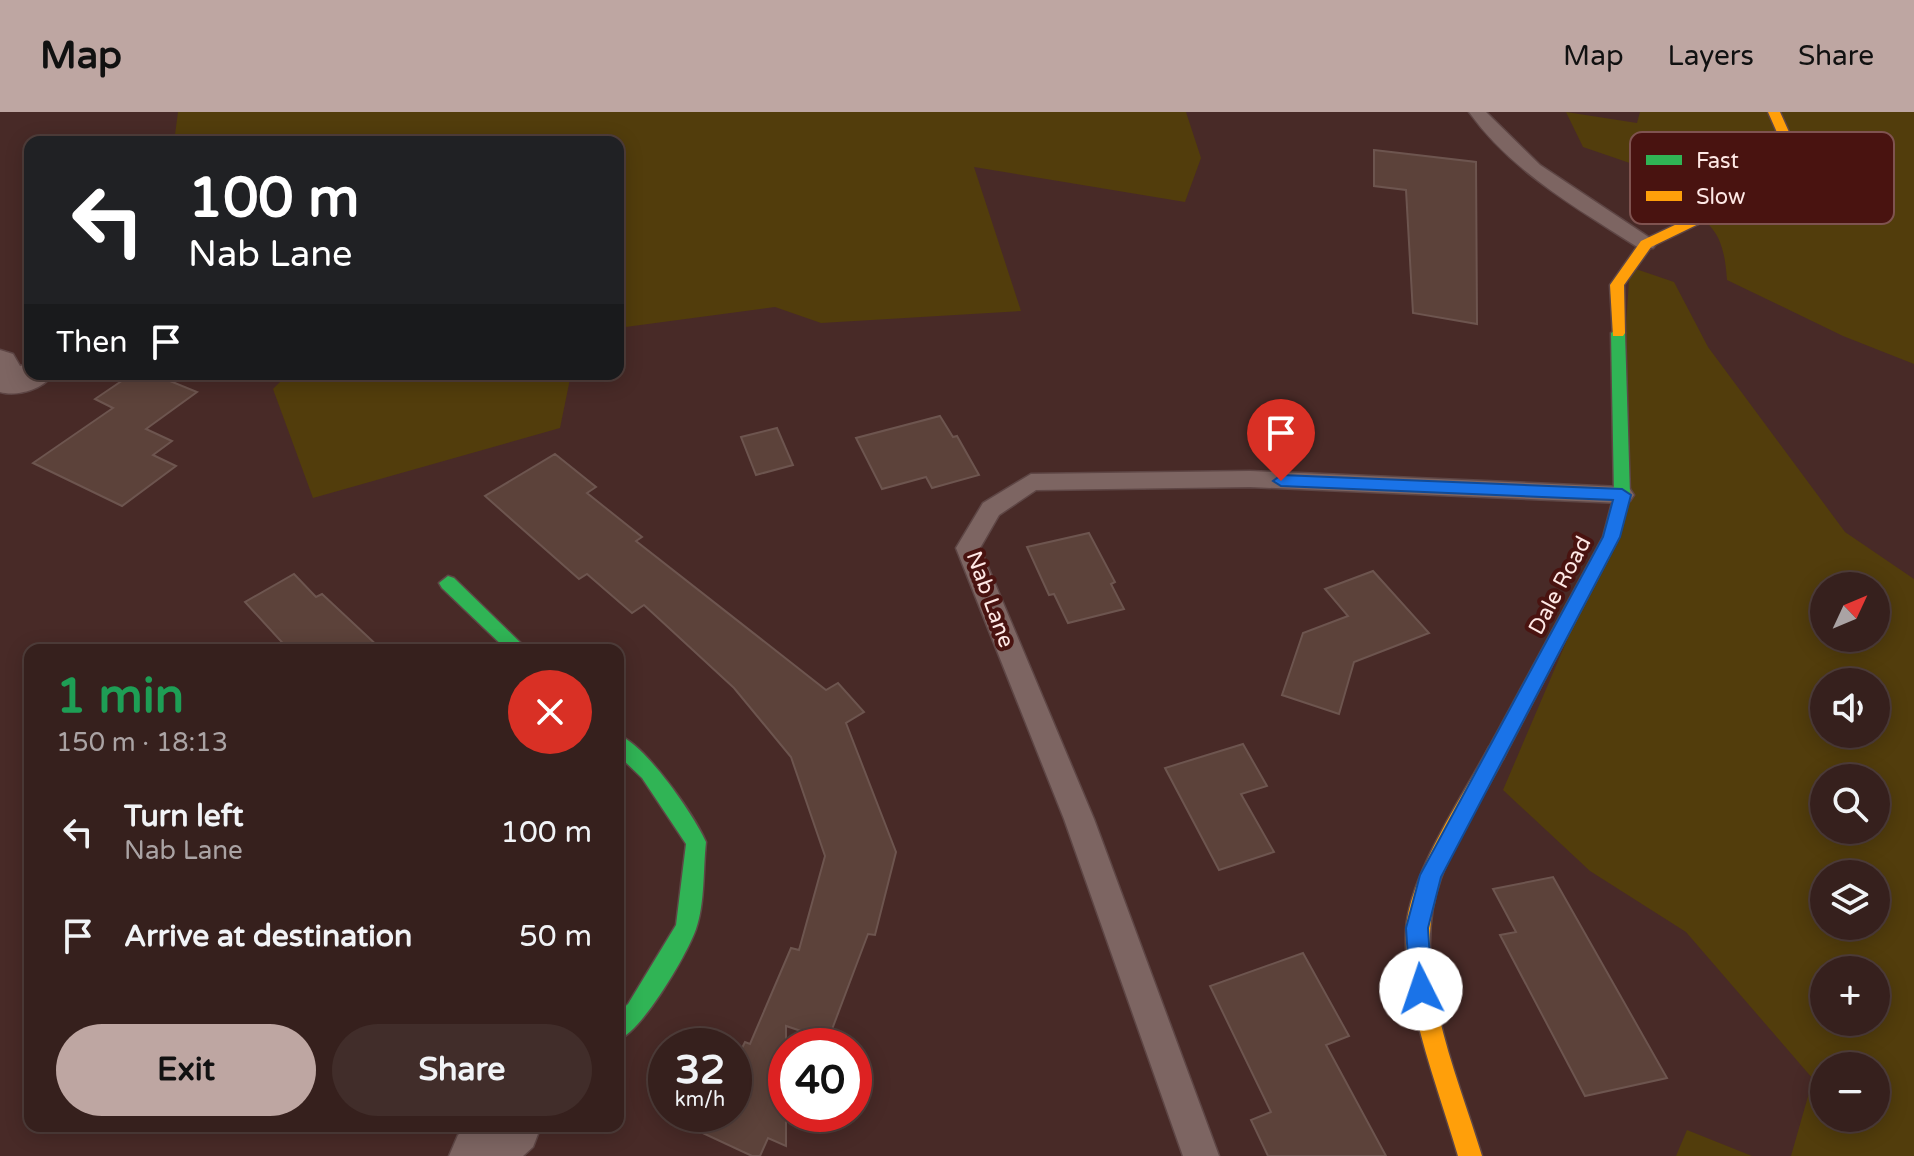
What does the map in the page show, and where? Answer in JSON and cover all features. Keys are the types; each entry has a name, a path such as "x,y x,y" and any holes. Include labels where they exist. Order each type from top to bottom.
{"street":[{"name":"Dale Road","path":"1774,112 1783,132"},
{"name":"Dale Road","path":"1470,1156 1421,989 1417,928 1431,875 1611,537 1622,495 1617,285 1646,244 1688,224"},
{"path":"0,362 10,383 24,378"},
{"path":"448,583 513,644"},
{"path":"624,749 649,772 696,842 686,927 636,1012 624,1023"},
{"path":"479,1156 505,1132"}],"lane":[{"path":"1477,112 1496,137 1547,180 1646,244"},
{"name":"Nab Lane","path":"1201,1156 1079,819 968,548 991,509 1031,482 1250,479 1622,495"}],"shaded area":[{"path":"178,112 1186,112 1201,158 1185,202 974,167 1021,311 821,323 775,307 624,327 624,136 175,136"},
{"path":"1566,112 1637,123 1640,112 1914,112 1914,364 1843,336 1727,280 1720,242 1708,224 1894,224 1894,132 1630,132 1630,163 1583,147"},
{"path":"1630,267 1674,282 1708,347 1845,532 1914,579 1914,1156 1791,1156 1810,1090 1810,1132 1890,1132 1890,1052 1810,1052 1810,1076 1686,932 1590,871 1503,790 1611,537"},
{"path":"282,380 570,380 560,428 313,498 273,389"},
{"path":"1687,1130 1752,1156 1676,1156"}],"building":[{"path":"1374,150 1476,162 1477,324 1413,313 1406,190 1374,186"},
{"path":"123,380 168,380 197,392 146,429 172,441 153,455 176,466 122,506 33,463 113,408 95,399"},
{"path":"940,416 953,437 957,436 979,475 932,488 926,477 882,489 856,438"},
{"path":"777,428 793,465 756,475 741,437"},
{"path":"555,454 596,487 587,493 642,537 636,541 826,690 838,683 864,712 846,723 896,852 875,935 868,934 833,1028 768,1028 768,1132 786,1132 786,1146 768,1138 760,1156 752,1156 701,1132 752,1132 752,1039 791,948 799,950 825,856 791,757 734,688 644,605 632,613 587,574 579,579 485,496"},
{"path":"1089,533 1115,582 1111,584 1124,609 1068,623 1054,594 1049,595 1027,547"},
{"path":"1373,571 1429,633 1354,662 1339,714 1282,695 1303,633 1348,616 1325,589"},
{"path":"294,574 316,597 322,594 376,644 284,644 245,602"},
{"path":"1243,744 1267,786 1241,794 1274,852 1219,870 1165,768"},
{"path":"1553,877 1667,1078 1585,1096 1500,935 1516,932 1493,889"},
{"path":"1303,953 1349,1036 1326,1045 1386,1156 1268,1156 1251,1120 1271,1112 1210,986"}],"traffic: fast":[{"path":"1496,753 1611,537 1622,495 1618,333"},
{"path":"448,583 513,644"},
{"path":"624,749 649,772 696,842 686,927 636,1012 624,1023"}],"traffic: slow":[{"path":"1774,112 1783,132"},
{"path":"1618,333 1617,285 1646,244 1688,224"},
{"path":"1470,1156 1421,989 1417,928 1431,875 1496,753"}],"route":[{"path":"1281,481 1622,495 1611,537 1431,875 1417,928 1421,989"}]}
